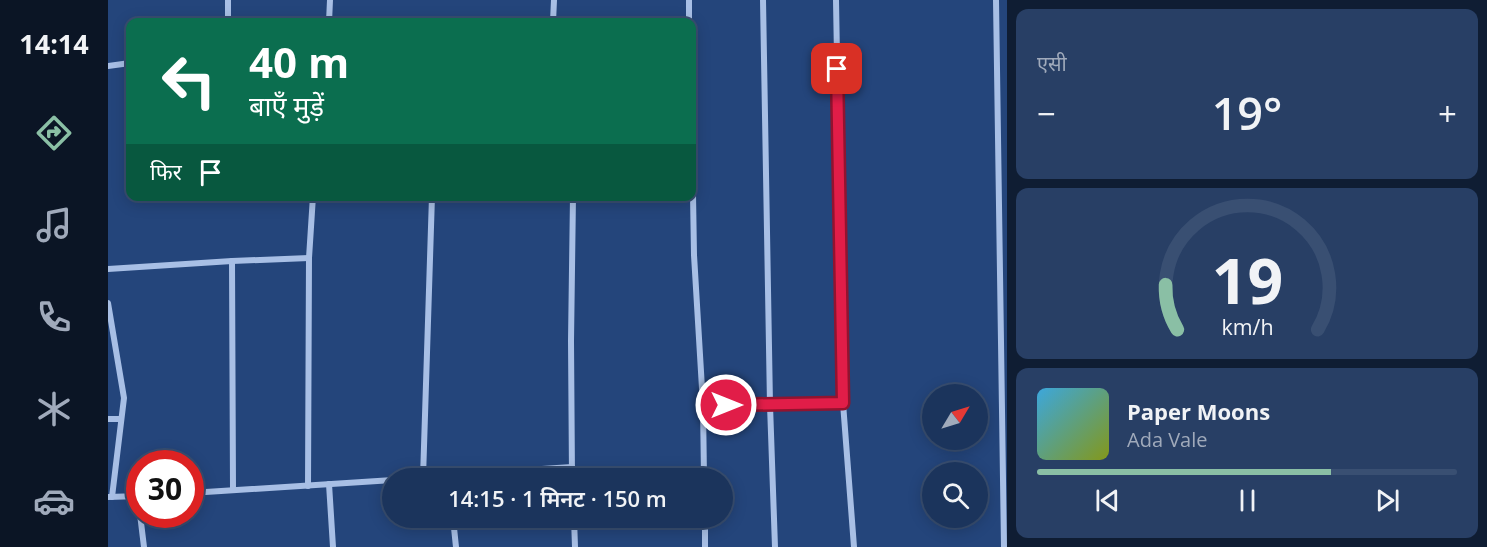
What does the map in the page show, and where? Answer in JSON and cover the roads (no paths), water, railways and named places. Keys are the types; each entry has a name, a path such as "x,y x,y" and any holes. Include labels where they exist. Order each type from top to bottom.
{"street":[{"path":"228,0 228,18"},
{"path":"329,18 330,0"},
{"path":"553,18 554,0"},
{"path":"689,0 689,18"},
{"path":"763,0 770,405 775,547"},
{"path":"836,0 843,403 854,547"},
{"path":"996,0 1004,547"},
{"path":"108,66 126,64"},
{"path":"308,486 309,258 313,201"},
{"path":"423,468 432,201"},
{"path":"560,468 572,467 573,201"},
{"path":"693,201 694,255 704,405 704,468"},
{"path":"108,269 309,258"},
{"path":"232,261 233,490"},
{"path":"108,303 124,398 110,497 126,496"},
{"path":"704,405 843,403"},
{"path":"108,419 121,419"},
{"path":"204,491 382,481"},
{"path":"329,484 333,547"},
{"path":"142,528 144,547"},
{"path":"454,528 456,547"},
{"path":"574,528 575,547"},
{"path":"705,528 705,547"}]}
